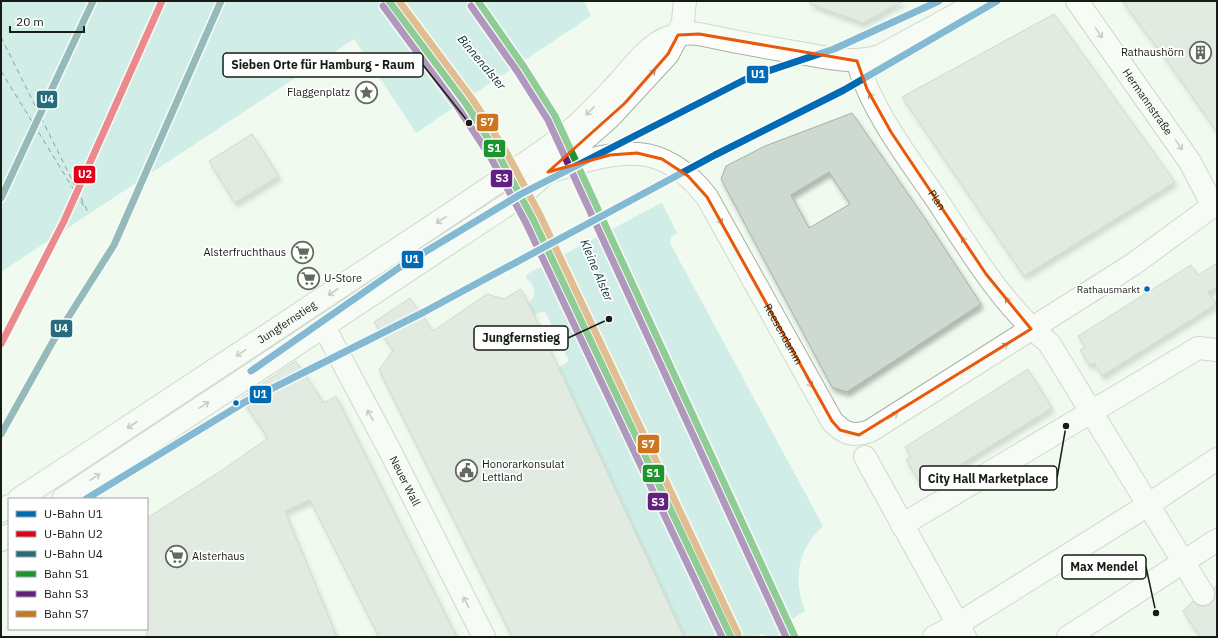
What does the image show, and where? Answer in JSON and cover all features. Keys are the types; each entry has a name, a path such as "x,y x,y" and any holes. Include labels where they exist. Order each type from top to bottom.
{"street":[{"name":"Jungfernstieg","path":"21,498 474,199 559,140 581,121 621,93 668,54 688,34 683,21 685,1"},
{"path":"688,34 857,61 880,56 981,1"},
{"name":"Hermannstraße","path":"1077,1 1190,162 1215,205"},
{"name":"Plan","path":"857,61 867,89 891,132 986,274 1031,329 1049,344 1203,594"},
{"name":"Jungfernstieg","path":"65,498 519,197 548,172 621,93"},
{"name":"Reesendamm","path":"548,172 610,155 627,153 645,154 662,159 678,168 688,176 707,197 832,422 840,430 849,434 859,435 870,431 1031,329"},
{"path":"1031,329 1132,265 1215,205"},
{"name":"Neuer Wall","path":"324,327 389,449 484,637"},
{"path":"902,524 1198,348 1217,350"},
{"path":"864,457 961,631"},
{"path":"934,637 961,631 1217,459"},
{"path":"1075,635 1217,540"}],"highlighted area":[{"path":"699,34 857,61 867,89 891,132 986,274 1031,329 859,435 840,430 832,421 707,197 688,176 662,159 637,153 610,155 548,172 625,103 668,54 678,35"}],"water":[{"path":"1,1 584,1 591,16 589,18 662,203 677,233 671,237 670,243 823,526 814,535 808,545 800,565 799,587 805,611 792,619 800,637 768,637 762,634 757,637 684,637 558,368 569,361 545,311 534,315 528,304 534,294 532,284 526,278 529,270 428,125 416,133 354,39 1,272"}],"pier":[{"path":"591,16 663,202 527,274 527,270 427,127 424,129 423,128"}],"building":[{"path":"810,1 903,1 863,23 810,4"},
{"path":"1122,1 1217,1 1217,132 1168,62"},
{"path":"1054,14 1175,182 1024,276 902,97"},
{"path":"852,113 926,220 981,304 847,392 832,387 721,179 726,166 765,146","holes":["829,172 850,204 809,228 791,195"]},
{"path":"252,134 279,176 235,203 209,161"},
{"path":"1217,263 1217,287 1208,292 1216,304 1102,376 1094,363 1090,366 1080,350 1085,347 1078,336 1191,265 1198,275"},
{"path":"521,289 684,637 512,637 379,370 393,350 374,322 410,298 433,331 487,294 504,299"},
{"path":"296,361 324,403 336,396 457,637 379,637 310,500 285,511 337,637 147,637 148,517 221,471 268,438 241,398"},
{"path":"1028,369 1052,408 942,476 939,472 920,483 906,460 911,457 905,447"},
{"path":"1217,585 1217,637 1200,637 1183,611 1193,601 1197,605 1203,606 1210,604 1214,600 1214,588"}],"ferry route":[{"path":"1,37 89,214"},
{"path":"1,71 85,208"}],"metro line":[{"name":"U4","path":"1,198 93,1"},
{"name":"U2","path":"1,344 64,221 162,1"},
{"name":"U4","path":"1,434 52,343 114,245 221,1"},
{"name":"U1","path":"251,371 400,267 521,194 750,77 834,49 939,1"},
{"name":"U1","path":"88,498 245,402 424,312 715,155 844,90 997,1"}],"rail line":[{"name":"S1","path":"389,1 466,104 498,154 533,219 731,637"},
{"name":"S7","path":"399,1 473,100 505,150 540,215 738,634"},
{"name":"S1","path":"478,1 524,67 555,116 795,637"},
{"name":"S3","path":"383,6 459,109 491,158 526,223 722,637"},
{"name":"S3","path":"471,6 517,71 548,120 786,637"}],"place":[{"name":"Rathaushörn","path":"1200,52"},
{"name":"Flaggenplatz","path":"366,92"},
{"name":"Sieben Orte für Hamburg - Raum","path":"469,123"},
{"name":"Alsterfruchthaus","path":"302,252"},
{"name":"U-Store","path":"308,278"},
{"name":"Rathausmarkt","path":"1147,289"},
{"name":"Jungfernstieg","path":"609,319"},
{"name":"City Hall Marketplace","path":"1066,426"},
{"name":"Honorarkonsulat Lettland","path":"467,470"},
{"name":"Alsterhaus","path":"176,556"},
{"name":"Max Mendel","path":"1156,613"}],"water label":[{"name":"Binnenalster","path":"482,62"},
{"name":"Kleine Alster","path":"597,270"}]}
